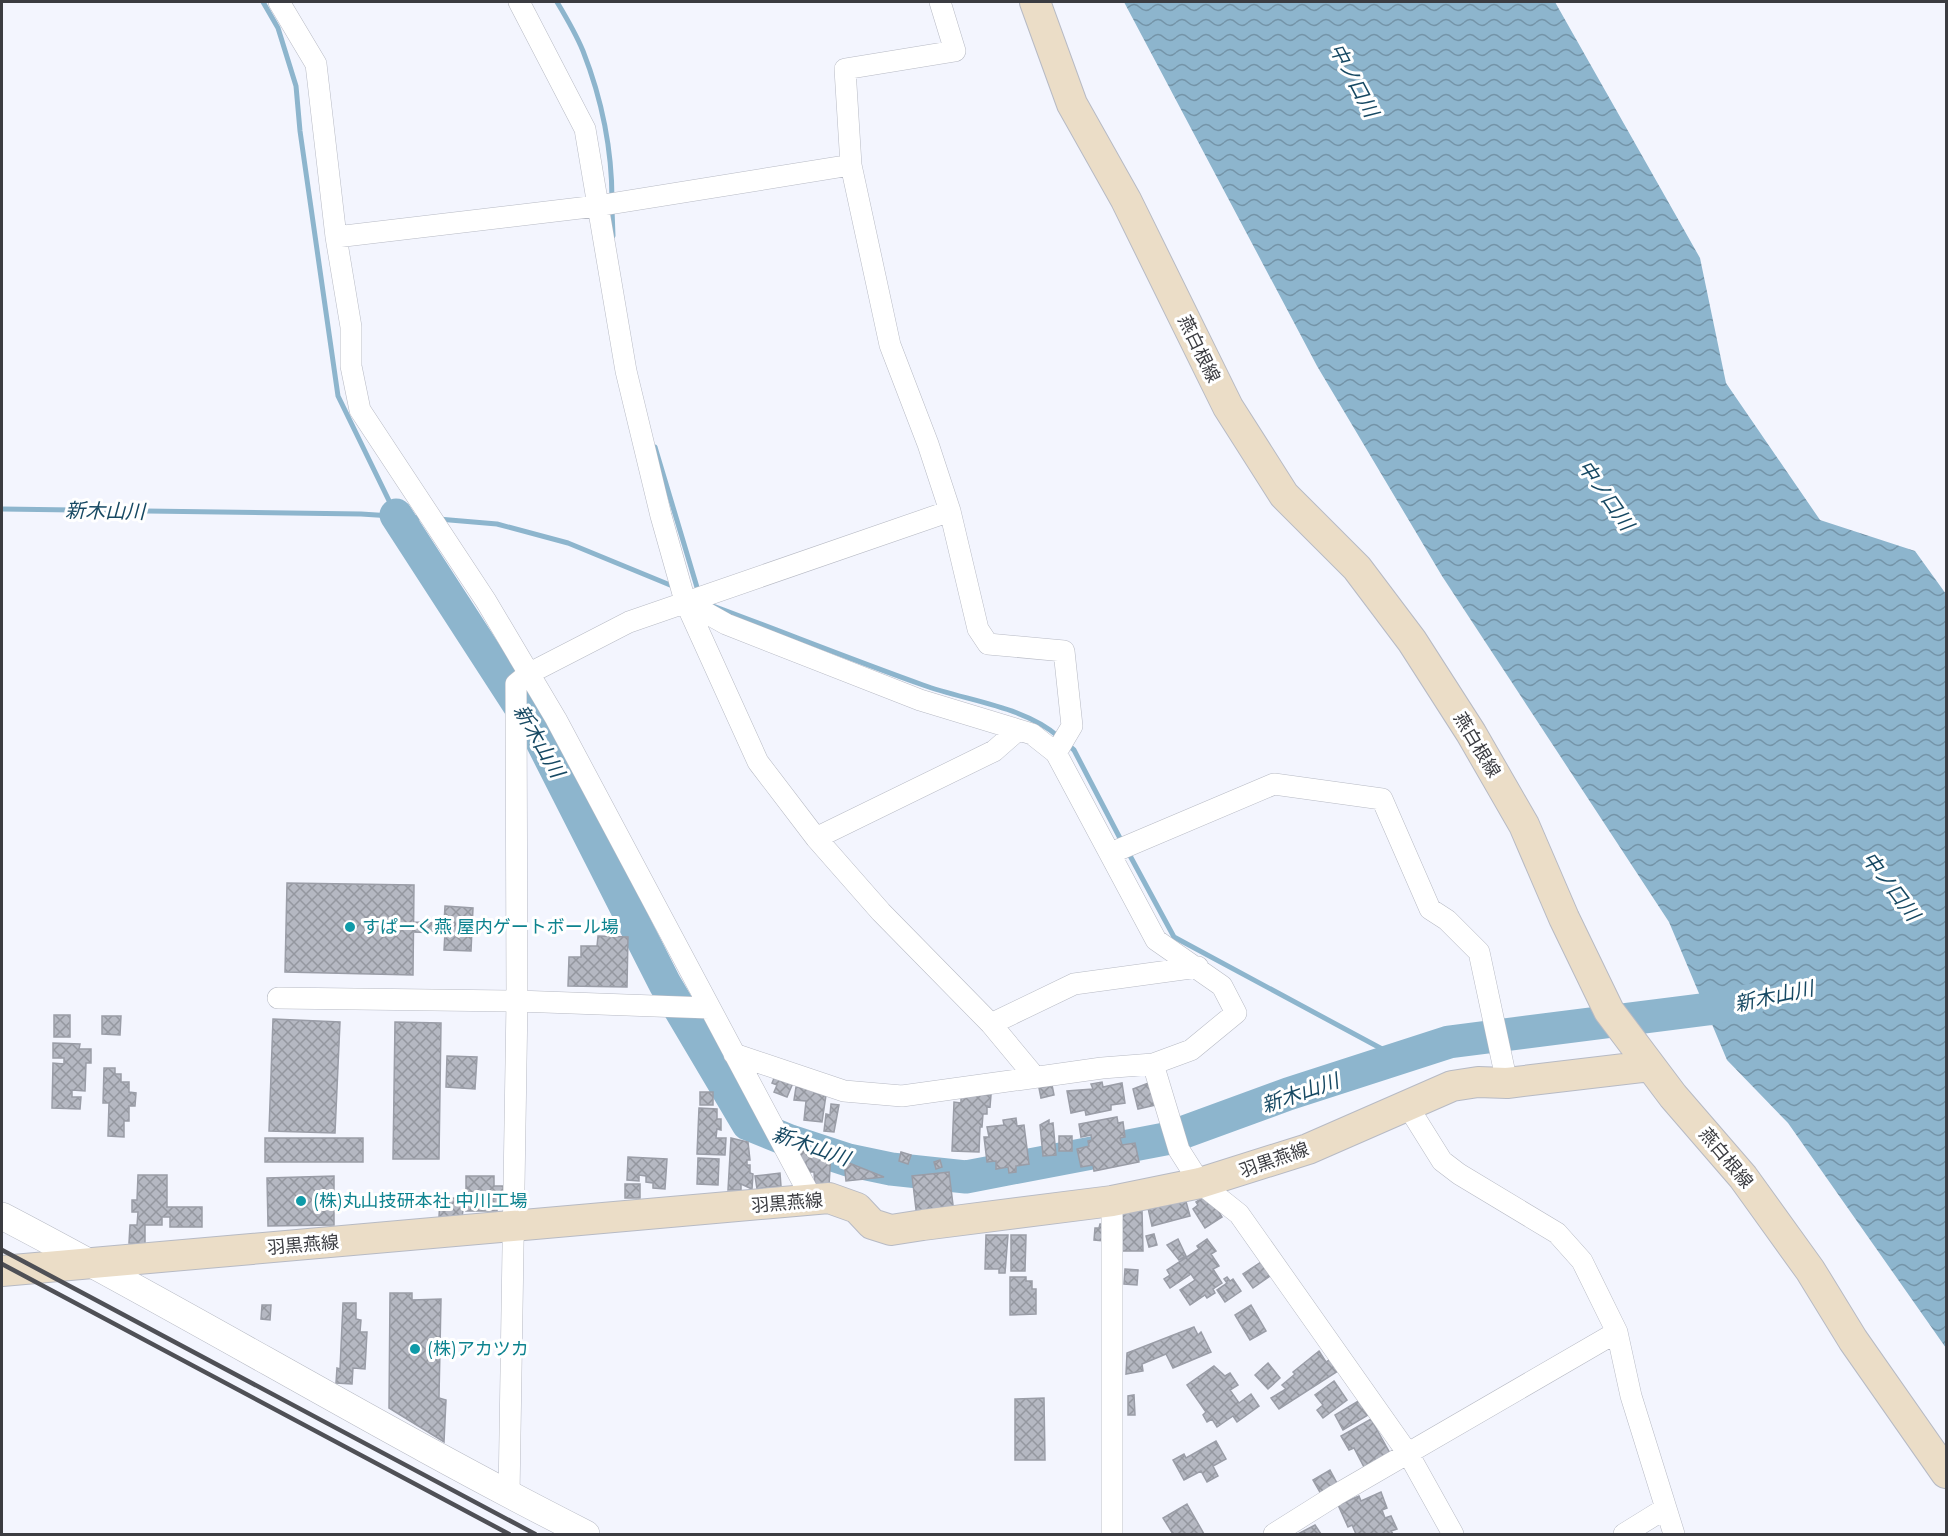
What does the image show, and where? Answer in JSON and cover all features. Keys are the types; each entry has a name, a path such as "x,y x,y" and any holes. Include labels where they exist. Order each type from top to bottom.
{"main road":[{"name":"燕白根線","path":"1035,2 1072,104 1126,200 1228,407 1284,495 1357,568 1412,641 1471,733 1524,825 1564,918 1609,1011 1650,1066 1743,1177 1797,1251 1853,1340 1947,1473"},
{"name":"羽黒燕線","path":"2,1271 830,1198 857,1208 872,1224 891,1230 1112,1201 1200,1183 1308,1149 1452,1086 1478,1082 1507,1083 1650,1066"}],"street":[{"path":"279,2 316,64 336,237 351,327 351,366 360,410 414,488 556,719 813,1201"},
{"path":"519,2 585,129 626,370 661,516 686,601 758,762 816,838 881,912 991,1024 1035,1077"},
{"path":"940,2 955,51 845,69 851,165 890,345 928,444 950,511 978,629 988,644 1064,651 1072,726 1056,753"},
{"path":"336,237 597,206 851,165"},
{"path":"509,1496 518,1001 516,684 528,674 629,622 806,562 835,548 950,511"},
{"path":"686,601 726,624 920,700 1032,734 1056,753 1111,853 1121,879 1156,940 1198,967 1222,986 1236,1013 1191,1050 1153,1064 1035,1077 902,1096 844,1091 734,1054"},
{"path":"816,838 994,751 1018,730"},
{"path":"1111,853 1274,784 1382,799 1430,909 1447,920 1479,952 1507,1083"},
{"path":"991,1024 1074,984 1198,967"},
{"path":"278,998 518,1001 709,1008"},
{"path":"1153,1064 1179,1150 1200,1183 1239,1214 1409,1455 1453,1534"},
{"path":"1407,1105 1442,1161 1459,1174 1557,1233 1582,1260 1617,1332 1631,1395 1674,1534"},
{"path":"1112,1201 1112,1534"},
{"path":"2,1216 94,1264 509,1496 586,1534"},
{"path":"1274,1534 1336,1495 1409,1455 1617,1332"},
{"path":"1624,1534 1666,1508"}],"water":[{"name":"中ノ口川","path":"1124,2 1555,2 1700,258 1726,383 1820,520 1915,551 1946,594 1946,1348 1788,1123 1727,1060 1669,922 1442,576 1317,366"}],"building":[{"name":"すぱーく燕 屋内ゲートボール場","path":"287,883 414,885 413,975 285,972"},
{"path":"445,906 473,908 471,951 444,950 445,933 413,932 414,922 444,923"},
{"path":"598,936 628,937 627,987 568,986 569,957 581,957 581,946 597,946"},
{"path":"54,1015 70,1015 70,1037 54,1037"},
{"path":"102,1016 121,1016 120,1035 102,1034"},
{"path":"273,1019 340,1022 335,1133 269,1131"},
{"path":"395,1022 441,1023 439,1159 393,1159"},
{"path":"53,1043 80,1044 79,1049 91,1049 91,1063 86,1063 85,1091 72,1090 72,1097 81,1097 80,1109 52,1108 53,1063 64,1064 64,1058 53,1058"},
{"path":"447,1056 477,1057 475,1089 446,1087"},
{"path":"104,1068 115,1068 115,1074 121,1074 121,1082 129,1082 129,1092 136,1093 135,1106 129,1106 129,1121 124,1121 124,1137 108,1136 109,1103 103,1103"},
{"path":"775,1076 793,1083 787,1097 774,1092 777,1085 772,1083"},
{"path":"1102,1082 1103,1087 1122,1083 1125,1103 1111,1105 1111,1110 1086,1115 1085,1110 1071,1113 1067,1091 1093,1089 1091,1084"},
{"path":"1151,1082 1156,1105 1138,1109 1133,1089"},
{"path":"803,1085 814,1087 814,1093 826,1095 822,1122 804,1120 806,1101 794,1100 796,1087 803,1088"},
{"path":"1052,1085 1054,1095 1041,1098 1039,1088"},
{"path":"700,1092 713,1092 713,1105 700,1105"},
{"path":"961,1094 991,1095 990,1107 987,1106 987,1114 983,1114 982,1127 980,1127 979,1152 952,1151 954,1102 961,1103"},
{"path":"831,1104 839,1105 834,1132 824,1131 826,1114 830,1115"},
{"path":"699,1108 717,1109 717,1119 721,1119 721,1130 717,1129 716,1138 726,1138 725,1155 697,1154"},
{"path":"1117,1117 1118,1123 1123,1122 1125,1137 1120,1138 1122,1145 1135,1143 1139,1162 1094,1171 1093,1165 1081,1167 1077,1149 1089,1146 1088,1141 1092,1140 1091,1135 1081,1137 1079,1124"},
{"path":"1016,1118 1017,1126 1024,1125 1029,1164 1016,1166 1016,1172 1009,1173 1008,1167 996,1169 996,1161 987,1162 984,1137 989,1137 987,1127 1004,1125 1003,1120"},
{"path":"1049,1120 1049,1124 1053,1123 1056,1155 1043,1156 1040,1125"},
{"path":"1059,1136 1072,1136 1072,1151 1059,1151"},
{"path":"265,1138 363,1138 363,1162 265,1162"},
{"path":"731,1138 748,1142 750,1160 747,1160 747,1165 750,1165 750,1173 753,1174 752,1189 741,1184 741,1190 728,1190"},
{"path":"797,1146 831,1152 829,1186 815,1187 814,1172 807,1172 806,1163 801,1163"},
{"path":"901,1152 911,1155 908,1164 899,1161"},
{"path":"628,1157 667,1159 665,1189 653,1188 653,1183 646,1182 646,1176 639,1175 639,1181 627,1180"},
{"path":"698,1158 719,1159 718,1185 697,1184"},
{"path":"940,1160 942,1167 936,1169 934,1162"},
{"path":"844,1161 884,1177 846,1181"},
{"path":"949,1172 954,1213 917,1218 912,1176"},
{"path":"780,1173 781,1186 757,1189 755,1176"},
{"path":"138,1175 167,1175 167,1207 202,1207 202,1227 170,1227 170,1217 162,1217 162,1225 145,1225 145,1244 129,1243 130,1225 137,1225 138,1212 132,1212 132,1200 137,1200"},
{"name":"(株)丸山技研本社 中川工場","path":"334,1176 334,1225 268,1226 267,1178"},
{"path":"466,1176 494,1176 494,1186 505,1186 505,1194 497,1194 497,1211 466,1211"},
{"path":"625,1184 640,1184 640,1198 625,1198"},
{"path":"1208,1194 1222,1217 1205,1228 1193,1209 1198,1205 1196,1202"},
{"path":"440,1197 464,1199 462,1219 439,1217"},
{"path":"1185,1198 1190,1216 1152,1226 1148,1208"},
{"path":"1142,1210 1143,1251 1122,1251 1122,1211"},
{"path":"1100,1224 1105,1224 1104,1241 1094,1240 1095,1228 1099,1228"},
{"path":"1154,1234 1157,1245 1149,1247 1146,1236"},
{"path":"986,1235 1008,1235 1005,1273 999,1273 999,1269 985,1269"},
{"path":"1011,1235 1026,1235 1025,1271 1011,1271"},
{"path":"1178,1239 1186,1256 1179,1260 1167,1245"},
{"path":"1207,1239 1216,1251 1211,1254 1219,1266 1213,1269 1222,1283 1213,1289 1215,1293 1207,1298 1205,1295 1190,1305 1180,1290 1195,1280 1191,1274 1170,1288 1164,1279 1170,1275 1167,1270 1199,1249 1197,1246"},
{"path":"1261,1262 1270,1276 1253,1288 1243,1274"},
{"path":"1125,1269 1138,1270 1137,1285 1124,1284"},
{"path":"1010,1277 1026,1277 1026,1281 1032,1281 1032,1289 1036,1289 1036,1314 1010,1315"},
{"path":"1227,1277 1230,1281 1233,1279 1241,1291 1225,1302 1217,1290 1227,1283 1224,1279"},
{"name":"(株)アカツカ","path":"390,1293 412,1293 412,1300 441,1299 439,1398 446,1400 444,1442 389,1408"},
{"path":"343,1303 356,1303 356,1319 361,1320 360,1332 367,1332 365,1369 353,1368 352,1384 336,1383 337,1368 340,1369"},
{"path":"262,1305 271,1305 270,1320 261,1319"},
{"path":"1251,1305 1266,1331 1250,1340 1235,1315"},
{"path":"1194,1327 1198,1335 1201,1332 1211,1352 1173,1368 1166,1354 1142,1364 1143,1371 1126,1374 1127,1353"},
{"path":"1319,1351 1326,1362 1331,1359 1338,1371 1279,1409 1271,1398 1286,1389 1282,1385 1295,1374 1293,1372"},
{"path":"1268,1363 1280,1378 1268,1389 1255,1375"},
{"path":"1214,1366 1225,1376 1230,1373 1238,1385 1230,1390 1239,1403 1251,1394 1259,1406 1237,1422 1233,1416 1217,1427 1212,1419 1207,1422 1203,1415 1206,1412 1187,1385"},
{"path":"1334,1381 1347,1400 1323,1418 1317,1410 1323,1405 1315,1395"},
{"path":"1134,1395 1135,1415 1128,1415 1128,1396"},
{"path":"1044,1398 1045,1460 1015,1460 1015,1399"},
{"path":"1360,1400 1368,1415 1343,1430 1335,1415"},
{"path":"1371,1419 1391,1455 1365,1469 1354,1448 1349,1450 1341,1436"},
{"path":"1216,1441 1226,1459 1213,1466 1218,1476 1207,1482 1201,1471 1184,1480 1173,1460 1184,1454 1186,1458"},
{"path":"1330,1470 1338,1485 1321,1494 1313,1480"},
{"path":"1381,1492 1387,1508 1382,1510 1385,1518 1391,1516 1397,1529 1391,1531 1393,1534 1356,1534 1352,1525 1348,1527 1338,1505 1359,1496 1361,1501"},
{"path":"1187,1504 1204,1534 1173,1534 1163,1518"},
{"path":"1315,1525 1321,1534 1298,1534"}],"waterway":[{"path":"263,2 278,28 296,86 300,131 338,396 396,515"},
{"path":"557,2 580,45 595,87 608,143 612,200"},
{"path":"612,209 613,236"},
{"path":"655,447 699,594"},
{"name":"新木山川","path":"2,509 361,514 423,518"},
{"name":"新木山川","path":"396,515 539,736 665,984 748,1124 790,1141 848,1160 891,1169 966,1177 1165,1139 1288,1094 1449,1042 1708,1009 1751,1000"},
{"path":"438,519 497,524 568,543 675,587"},
{"path":"713,606 940,691 1012,711 1029,718 1059,737"},
{"path":"1066,743 1074,750 1123,844"},
{"path":"1128,852 1174,937 1397,1057"}],"railway":[{"path":"2,1250 535,1534"},
{"path":"2,1264 509,1534"}],"place":[{"name":"すぱーく燕 屋内ゲートボール場","path":"350,927"},
{"name":"(株)丸山技研本社 中川工場","path":"301,1201"},
{"name":"(株)アカツカ","path":"415,1349"}]}
